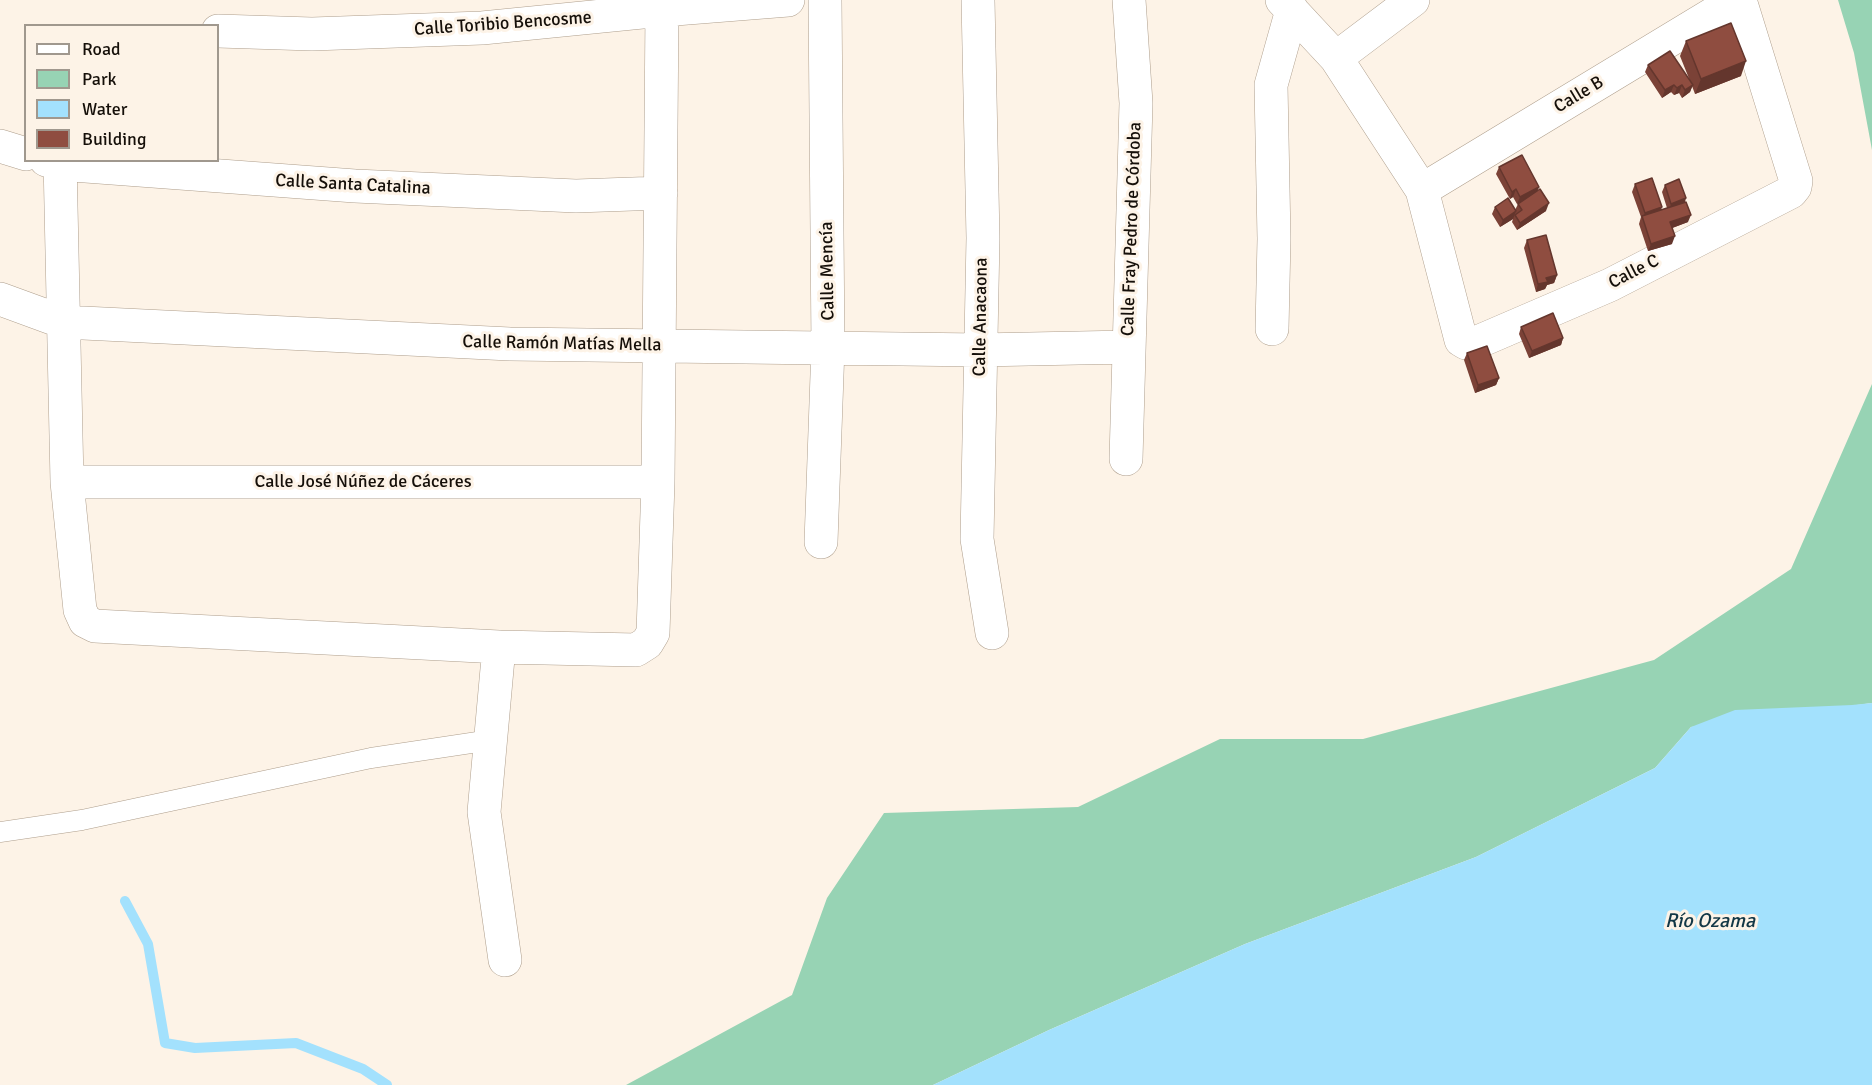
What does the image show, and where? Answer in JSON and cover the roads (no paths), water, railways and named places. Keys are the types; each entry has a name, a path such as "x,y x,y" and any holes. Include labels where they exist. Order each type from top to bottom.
{"street":[{"name":"Calle Toribio Bencosme","path":"219,31 312,34 482,28 658,5 788,0"},
{"name":"Calle Mencía","path":"821,542 828,347 825,0"},
{"name":"Calle Anacaona","path":"978,0 983,238 977,538 992,633"},
{"name":"Calle Fray Pedro de Córdoba","path":"1126,459 1136,103 1129,0"},
{"path":"1336,58 1413,0"},
{"name":"Calle C","path":"1422,190 1461,339 1473,344 1610,285 1791,192 1796,181 1738,0"},
{"name":"Calle B","path":"1422,190 1738,0"},
{"path":"55,162 63,322 67,482 80,610 85,621 95,626 499,647 636,650 647,643 653,633 658,482 661,193 658,5"},
{"path":"1287,5 1336,58 1422,190"},
{"path":"1272,329 1274,239 1271,85 1287,5"},
{"path":"0,146 24,153"},
{"name":"Calle Santa Catalina","path":"55,162 367,187 576,196 661,193"},
{"name":"Calle Ramón Matías Mella","path":"0,299 63,322 510,344 980,350 1128,347"},
{"name":"Calle José Núñez de Cáceres","path":"67,482 658,482"},
{"path":"499,647 484,812 506,960"}],"lane":[{"path":"0,832 82,820 371,758 491,740"}],"water":[{"name":"Río Ozama","path":"1872,703 1872,1085 933,1085 1049,1030 1245,944 1476,857 1655,768 1691,727 1735,710"}],"waterway":[{"path":"125,901 148,944 165,1043 195,1048 296,1043 363,1069 387,1085"}]}
